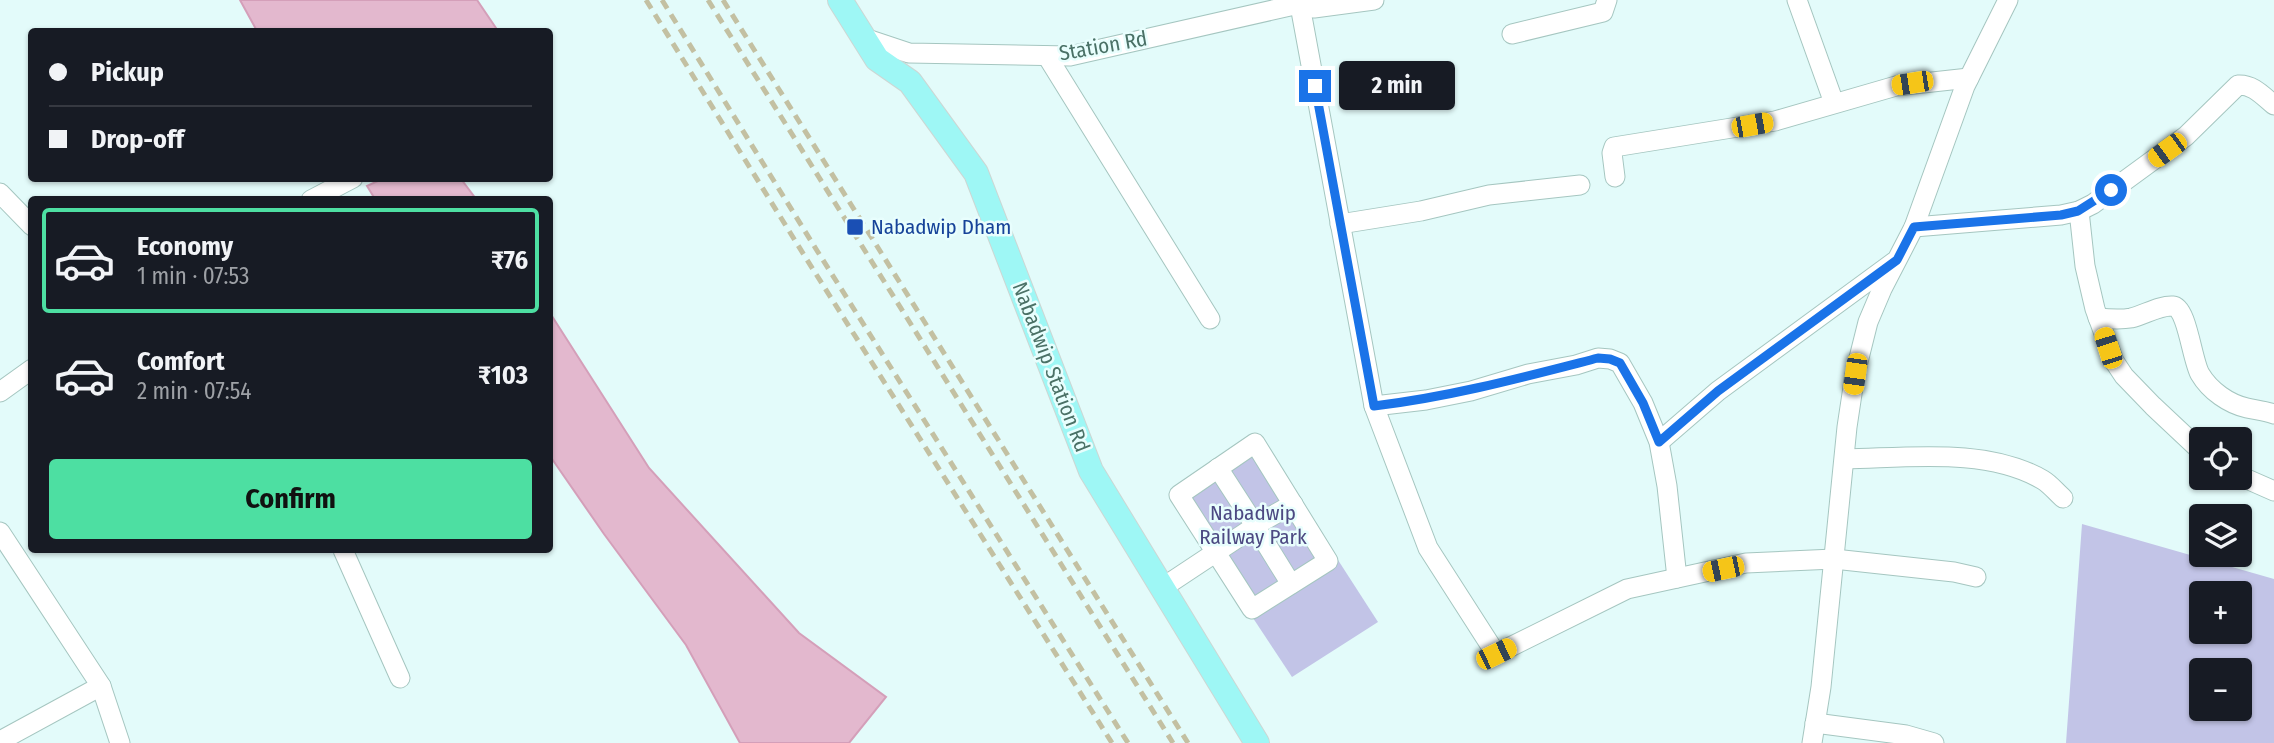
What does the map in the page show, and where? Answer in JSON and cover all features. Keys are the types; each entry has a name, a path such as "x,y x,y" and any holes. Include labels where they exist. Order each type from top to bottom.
{"main road":[{"name":"Nabadwip Station Rd","path":"840,0 877,59 910,82 976,173 1091,471 1257,743"}],"street":[{"name":"Station Rd","path":"864,38 909,53 1070,56 1299,2 1314,8 1374,0"},
{"path":"1512,34 1603,12 1607,0"},
{"path":"1797,0 1834,103"},
{"path":"1812,743 1821,687 1847,427 1855,374 1868,322 1914,227 1969,78 2008,0"},
{"path":"1299,2 1374,406 1428,548 1496,654 1627,589 1746,564 1834,559 1954,572 1976,577"},
{"path":"1047,56 1210,319"},
{"path":"1615,177 1612,153 1614,147 1775,121 1896,86 1969,78"},
{"path":"1914,227 2061,215 2078,211 2093,204 2186,136 2238,85 2246,84 2252,87 2274,105"},
{"path":"319,196 345,182"},
{"path":"1340,224 1421,211 1489,195 1580,185"},
{"path":"0,192 28,222"},
{"path":"2078,211 2085,266 2098,318 2113,361 2124,376 2189,439"},
{"path":"1659,442 1718,391 1897,260"},
{"path":"2098,318 2130,318 2164,308 2181,309 2195,364 2201,376 2231,403 2274,414"},
{"path":"1374,406 1460,393 1598,358 1620,363 1643,403 1659,442 1667,486 1677,579"},
{"path":"0,392 28,372"},
{"path":"1255,443 1328,561 1252,610 1178,495 1218,468 1255,443"},
{"path":"1845,459 1921,456 1991,462 2027,471 2046,481 2063,498"},
{"path":"1218,468 1291,584"},
{"path":"2252,482 2274,492"},
{"path":"1162,588 1293,504"},
{"path":"0,532 101,686 120,743"},
{"path":"344,553 400,678"},
{"path":"0,741 101,686"},
{"path":"1815,723 1906,735 1934,743"}],"green space":[{"name":"Nabadwip Railway Park","path":"1258,436 1378,622 1292,677 1171,494"},
{"path":"2082,524 2189,555 2189,567 2232,567 2274,579 2274,743 2066,743"}],"shaded area":[{"path":"240,0 477,0 496,28 255,28"},
{"path":"376,182 463,182 474,196 373,196 367,186"},
{"path":"553,318 649,468 799,633 886,697 849,743 740,743 686,645 553,460"}],"railway":[{"path":"646,0 1112,743"},
{"path":"662,0 1128,743"},
{"path":"708,0 1173,743"},
{"path":"723,0 1188,743"}],"place":[{"name":"Nabadwip Dham","path":"855,227"}],"route":[{"path":"1315,86 1374,406 1426,400 1598,358 1610,359 1620,363 1643,403 1659,442 1718,391 1897,260 1914,227 2061,215 2093,204 2111,190"}]}
